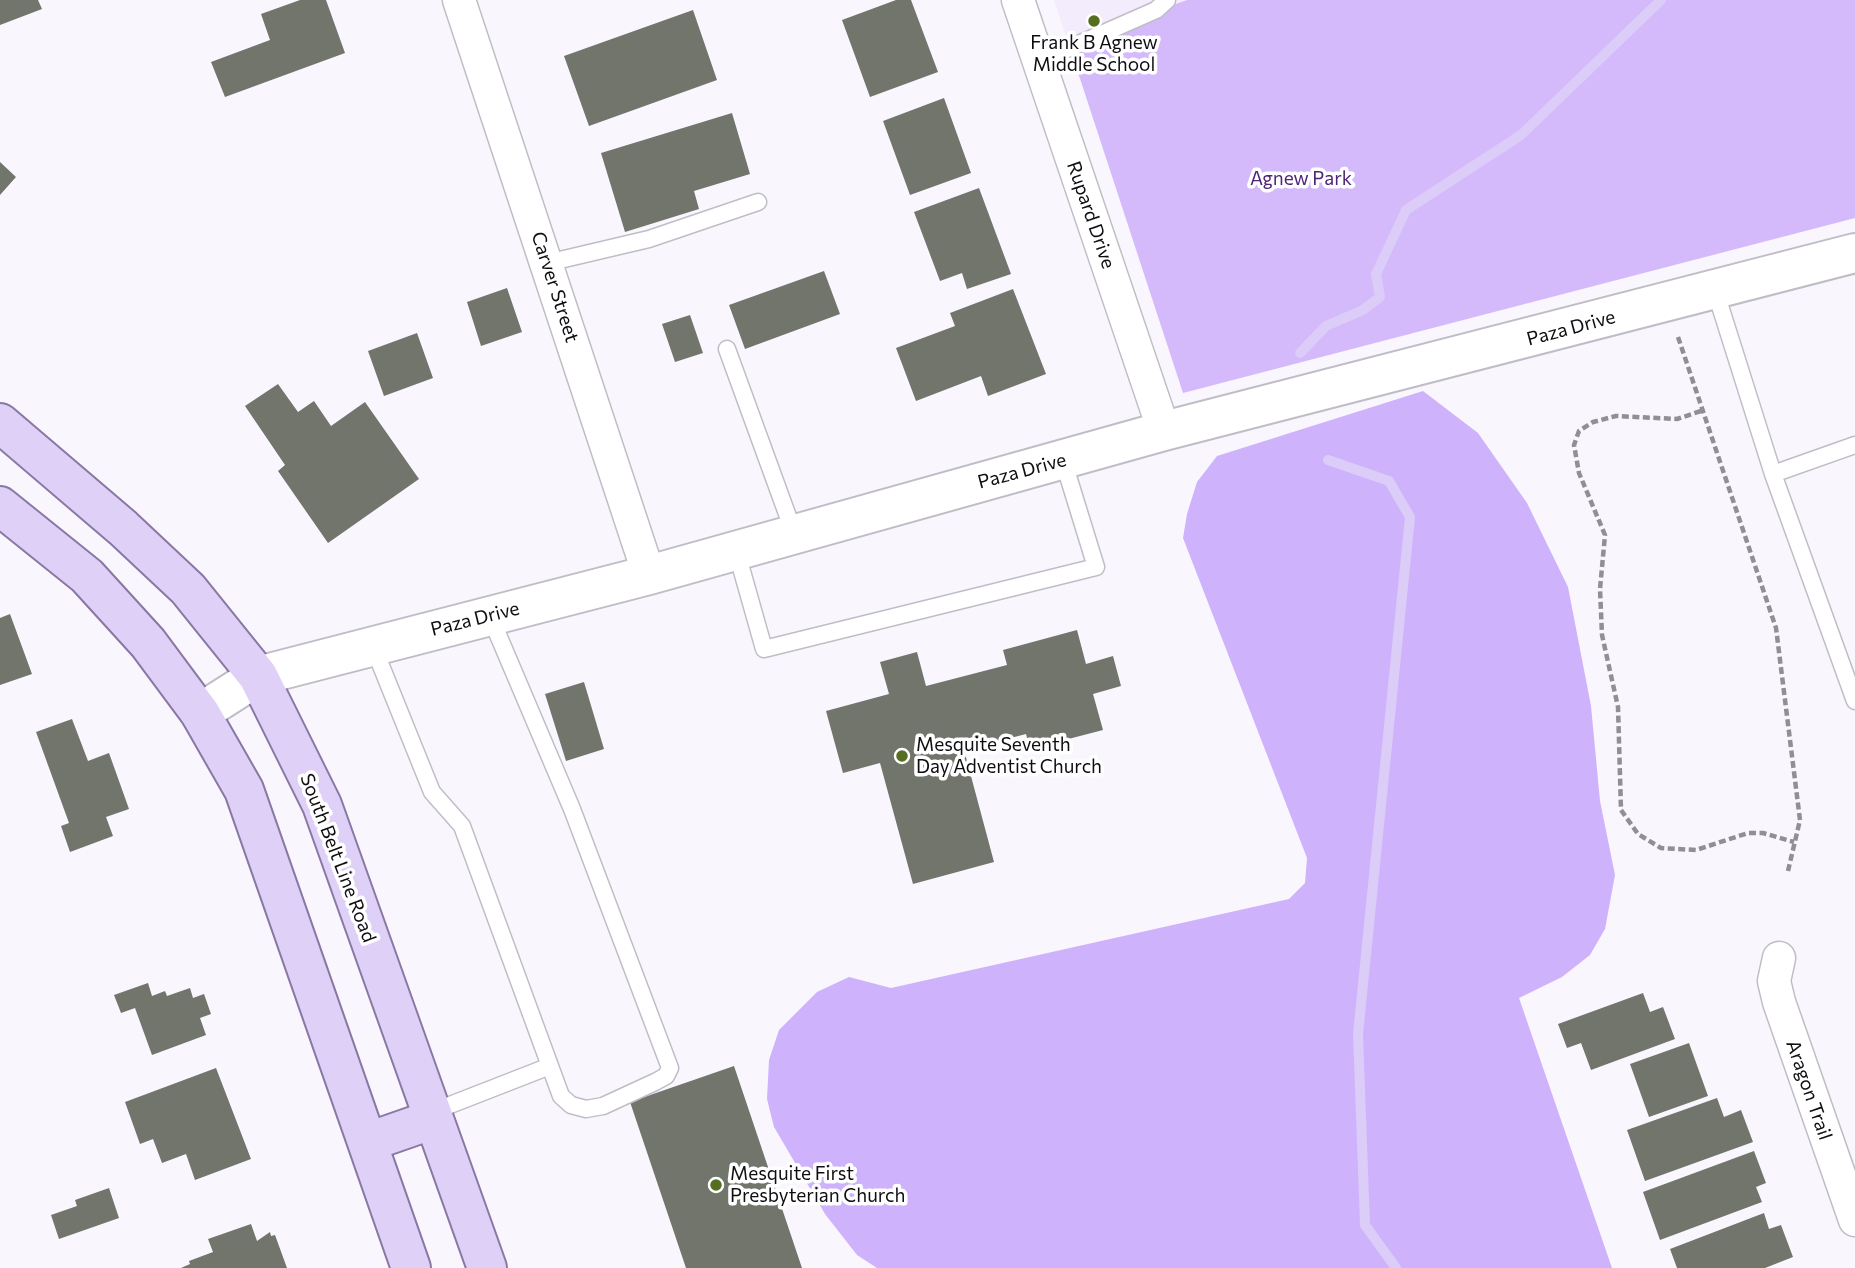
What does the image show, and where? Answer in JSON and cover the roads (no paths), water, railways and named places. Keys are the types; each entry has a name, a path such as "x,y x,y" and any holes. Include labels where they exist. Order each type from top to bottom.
{"main road":[{"name":"South Belt Line Road","path":"0,423 123,528 188,589 258,676 322,805 487,1268"},
{"path":"0,506 87,576 148,643 200,713 244,790 411,1268"},
{"path":"368,1142 433,1116"}],"street":[{"name":"Carver Street","path":"459,0 649,575"},
{"name":"Rupard Drive","path":"1018,0 1164,431"},
{"name":"Paza Drive","path":"200,713 258,676 649,575 1164,431 1855,253"},
{"name":"Aragon Trail","path":"1779,958 1774,981 1779,1002 1855,1220"}],"lane":[{"path":"1040,61 1156,10 1167,0"},
{"path":"547,263 649,239 758,202"},
{"path":"1715,290 1773,474 1855,701"},
{"path":"727,349 794,533"},
{"path":"1773,474 1855,444"},
{"path":"736,550 764,649 1096,567 1063,459"},
{"path":"373,646 432,792 462,826 561,1096 571,1105 586,1109 603,1106 666,1076 670,1068 572,809 490,615"},
{"path":"433,1116 550,1066"}],"waterway":[{"path":"1300,353 1326,326 1363,310 1380,297 1376,274 1406,210 1521,135 1661,0"},
{"path":"1328,460 1389,481 1410,517 1358,1034 1365,1225 1396,1268"}],"place":[{"name":"Frank B Agnew Middle School","path":"1094,21"},
{"name":"Mesquite Seventh Day Adventist Church","path":"902,756"},
{"name":"Mesquite First Presbyterian Church","path":"716,1185"}],"park label":[{"name":"Agnew Park","path":"1301,179"}]}
